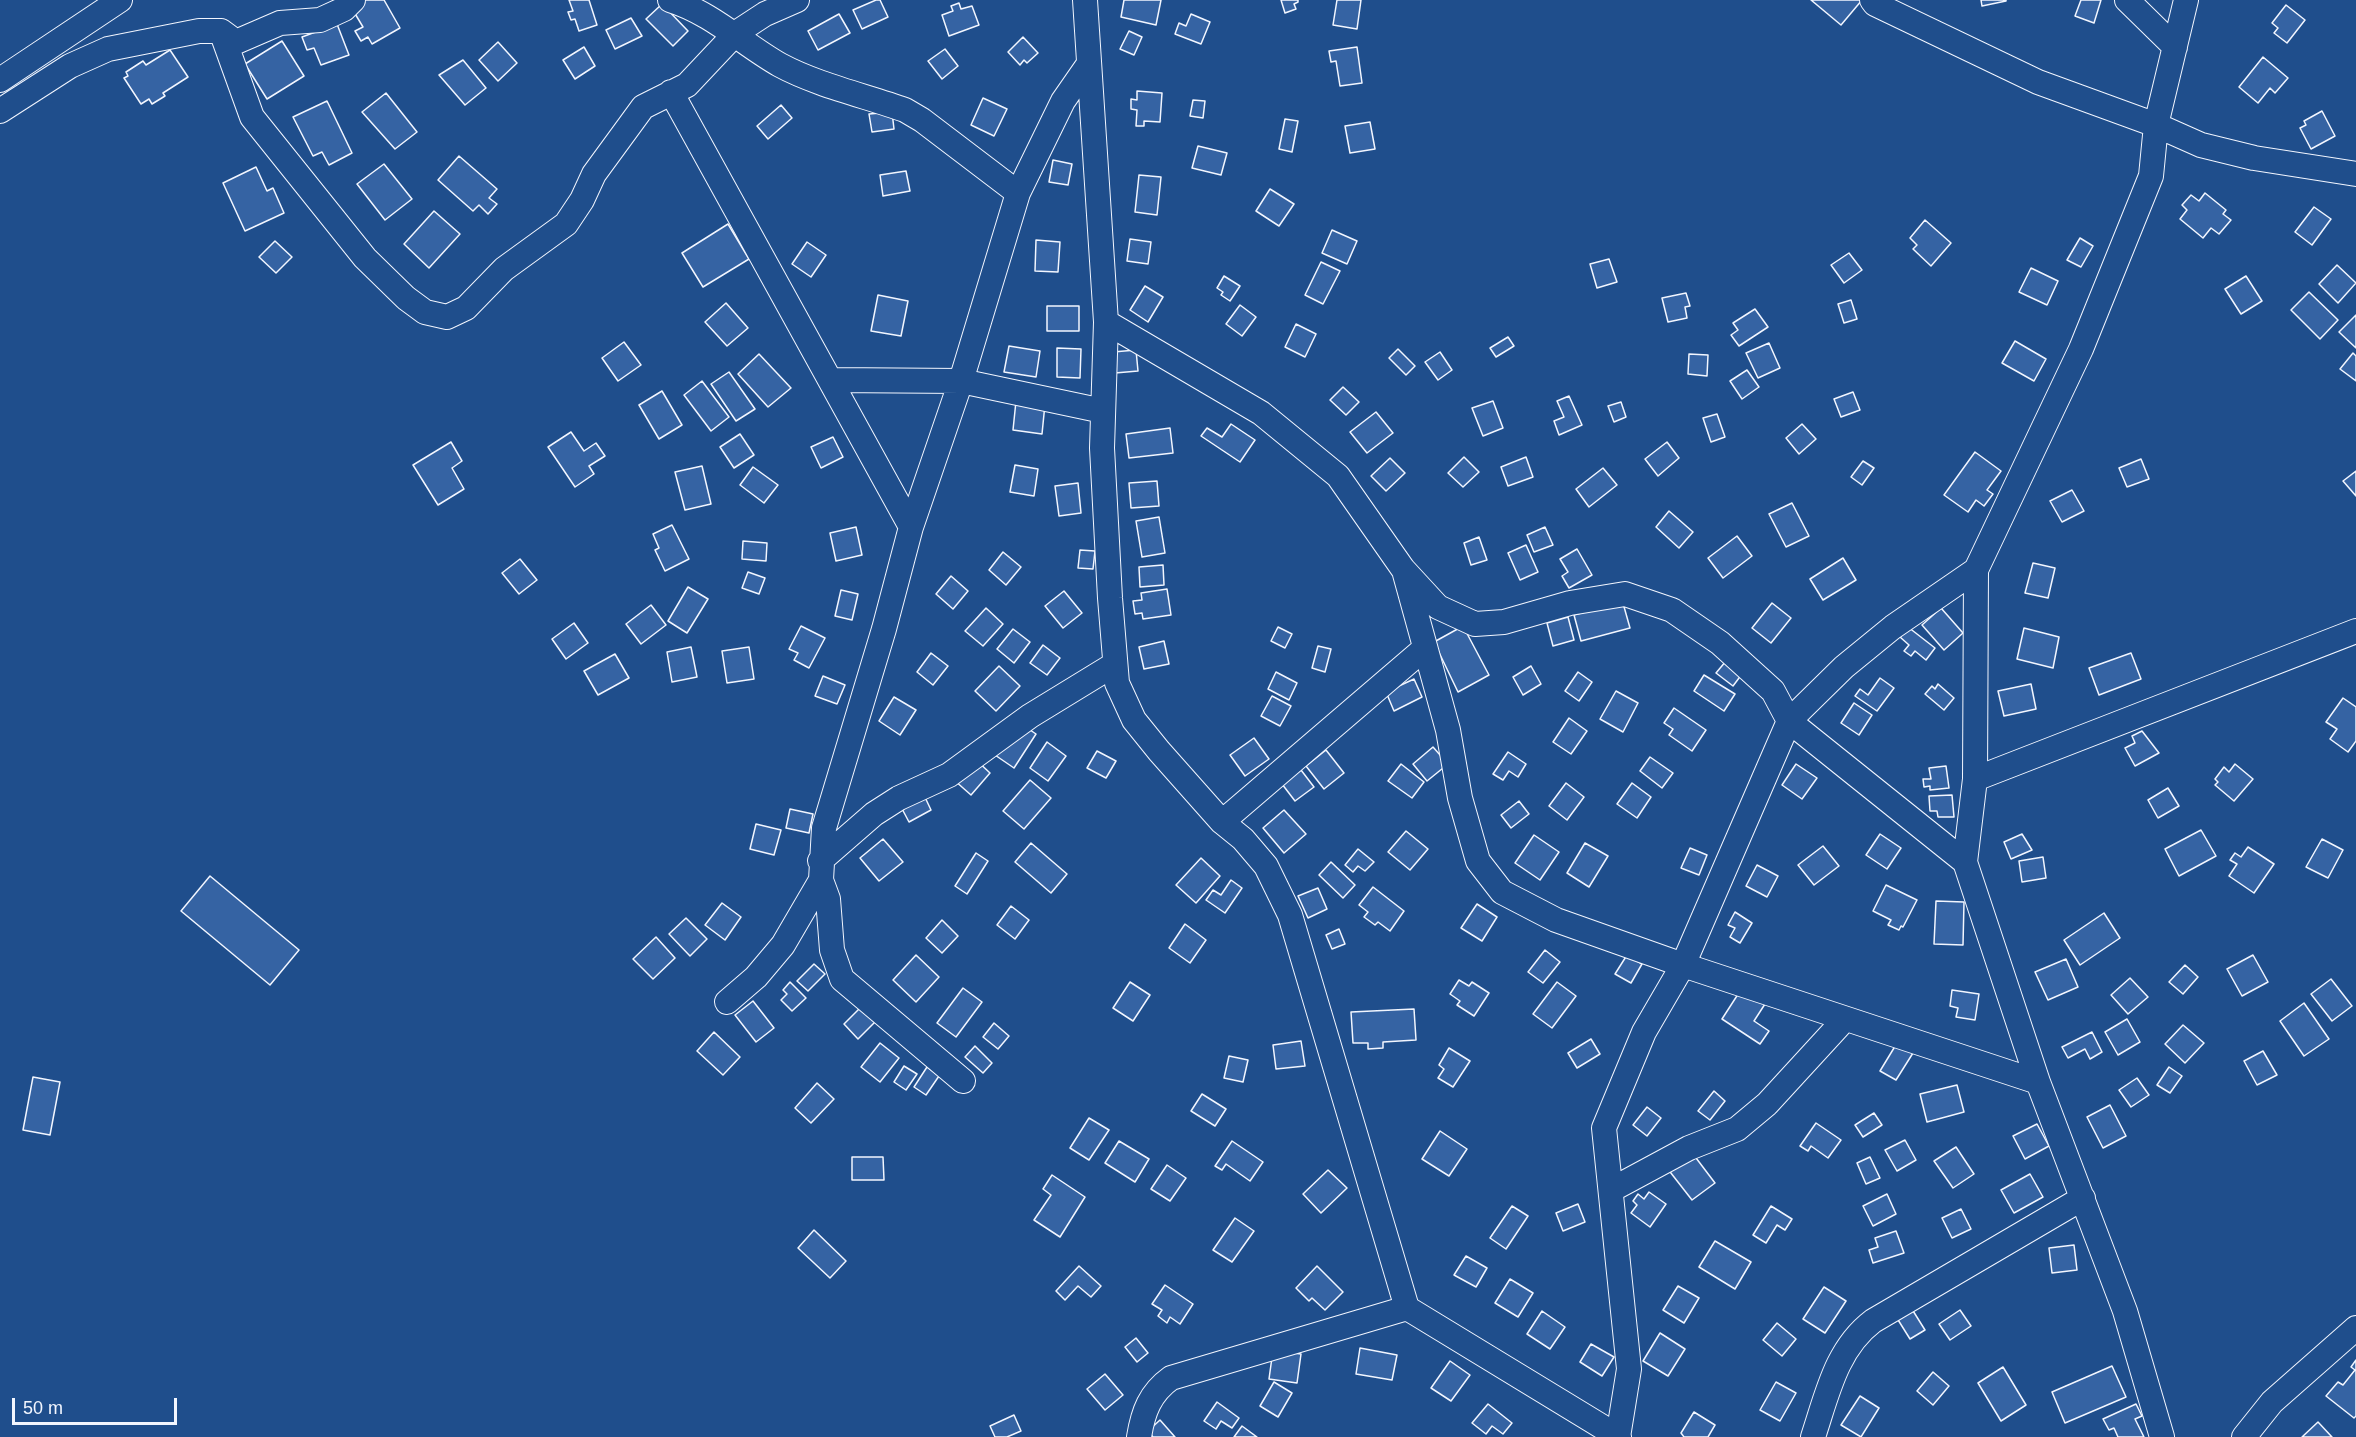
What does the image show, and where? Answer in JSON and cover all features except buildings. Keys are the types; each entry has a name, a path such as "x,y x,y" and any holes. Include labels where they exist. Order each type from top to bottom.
{"street":[{"path":"0,80 120,0"},
{"path":"0,111 70,66 108,49 200,31 221,32 236,42 280,22 320,20 344,9 353,0"},
{"path":"670,0 685,5 736,33 781,65 914,115 1018,193"},
{"path":"221,32 252,117 365,258 406,298 425,312 447,317 466,308 504,269 566,224 582,200 594,174 643,107 687,85 736,33 766,7 797,0"},
{"path":"1085,0 1106,322 1102,448 1117,683 1134,720 1222,822 1243,839 1266,866 1290,915 1407,1308 1619,1437 1629,1370 1604,1128 1644,1032 1683,965 1789,721 1844,667 1893,627 1976,570"},
{"path":"1872,0 1875,4 2038,81 2156,125 2201,145 2233,153 2356,174"},
{"path":"2127,0 2175,47"},
{"path":"2162,1437 2125,1311 2084,1198 2038,1082 1965,862 1975,779 1976,570 2081,349 2151,176 2156,125 2186,0"},
{"path":"963,1081 842,979 833,957 828,899 821,871 824,828 884,629 911,527 961,381 1018,193 1063,100 1088,65"},
{"path":"671,92 761,259 832,380 911,527"},
{"path":"1106,322 1261,413 1338,476 1403,569 1438,607 1475,624 1504,622 1570,603 1625,594 1672,610 1720,643 1773,691 1789,721 1965,862"},
{"path":"832,380 961,381 1104,411"},
{"path":"1403,569 1448,730 1460,798 1478,861 1502,892 1556,920 1683,965 2038,1082"},
{"path":"1975,779 2356,631"},
{"path":"1222,822 1425,648"},
{"path":"726,1002 756,977 783,945 821,871 874,814 899,798 949,775 1030,716 1115,664"},
{"path":"1611,1190 1689,1148 1737,1129 1767,1104 1845,1019"},
{"path":"1813,1437 1834,1375 1857,1333 1873,1321 2084,1198"},
{"path":"1139,1437 1149,1401 1159,1386 1172,1378 1407,1308"},
{"path":"2244,1437 2272,1401 2356,1328"}]}
